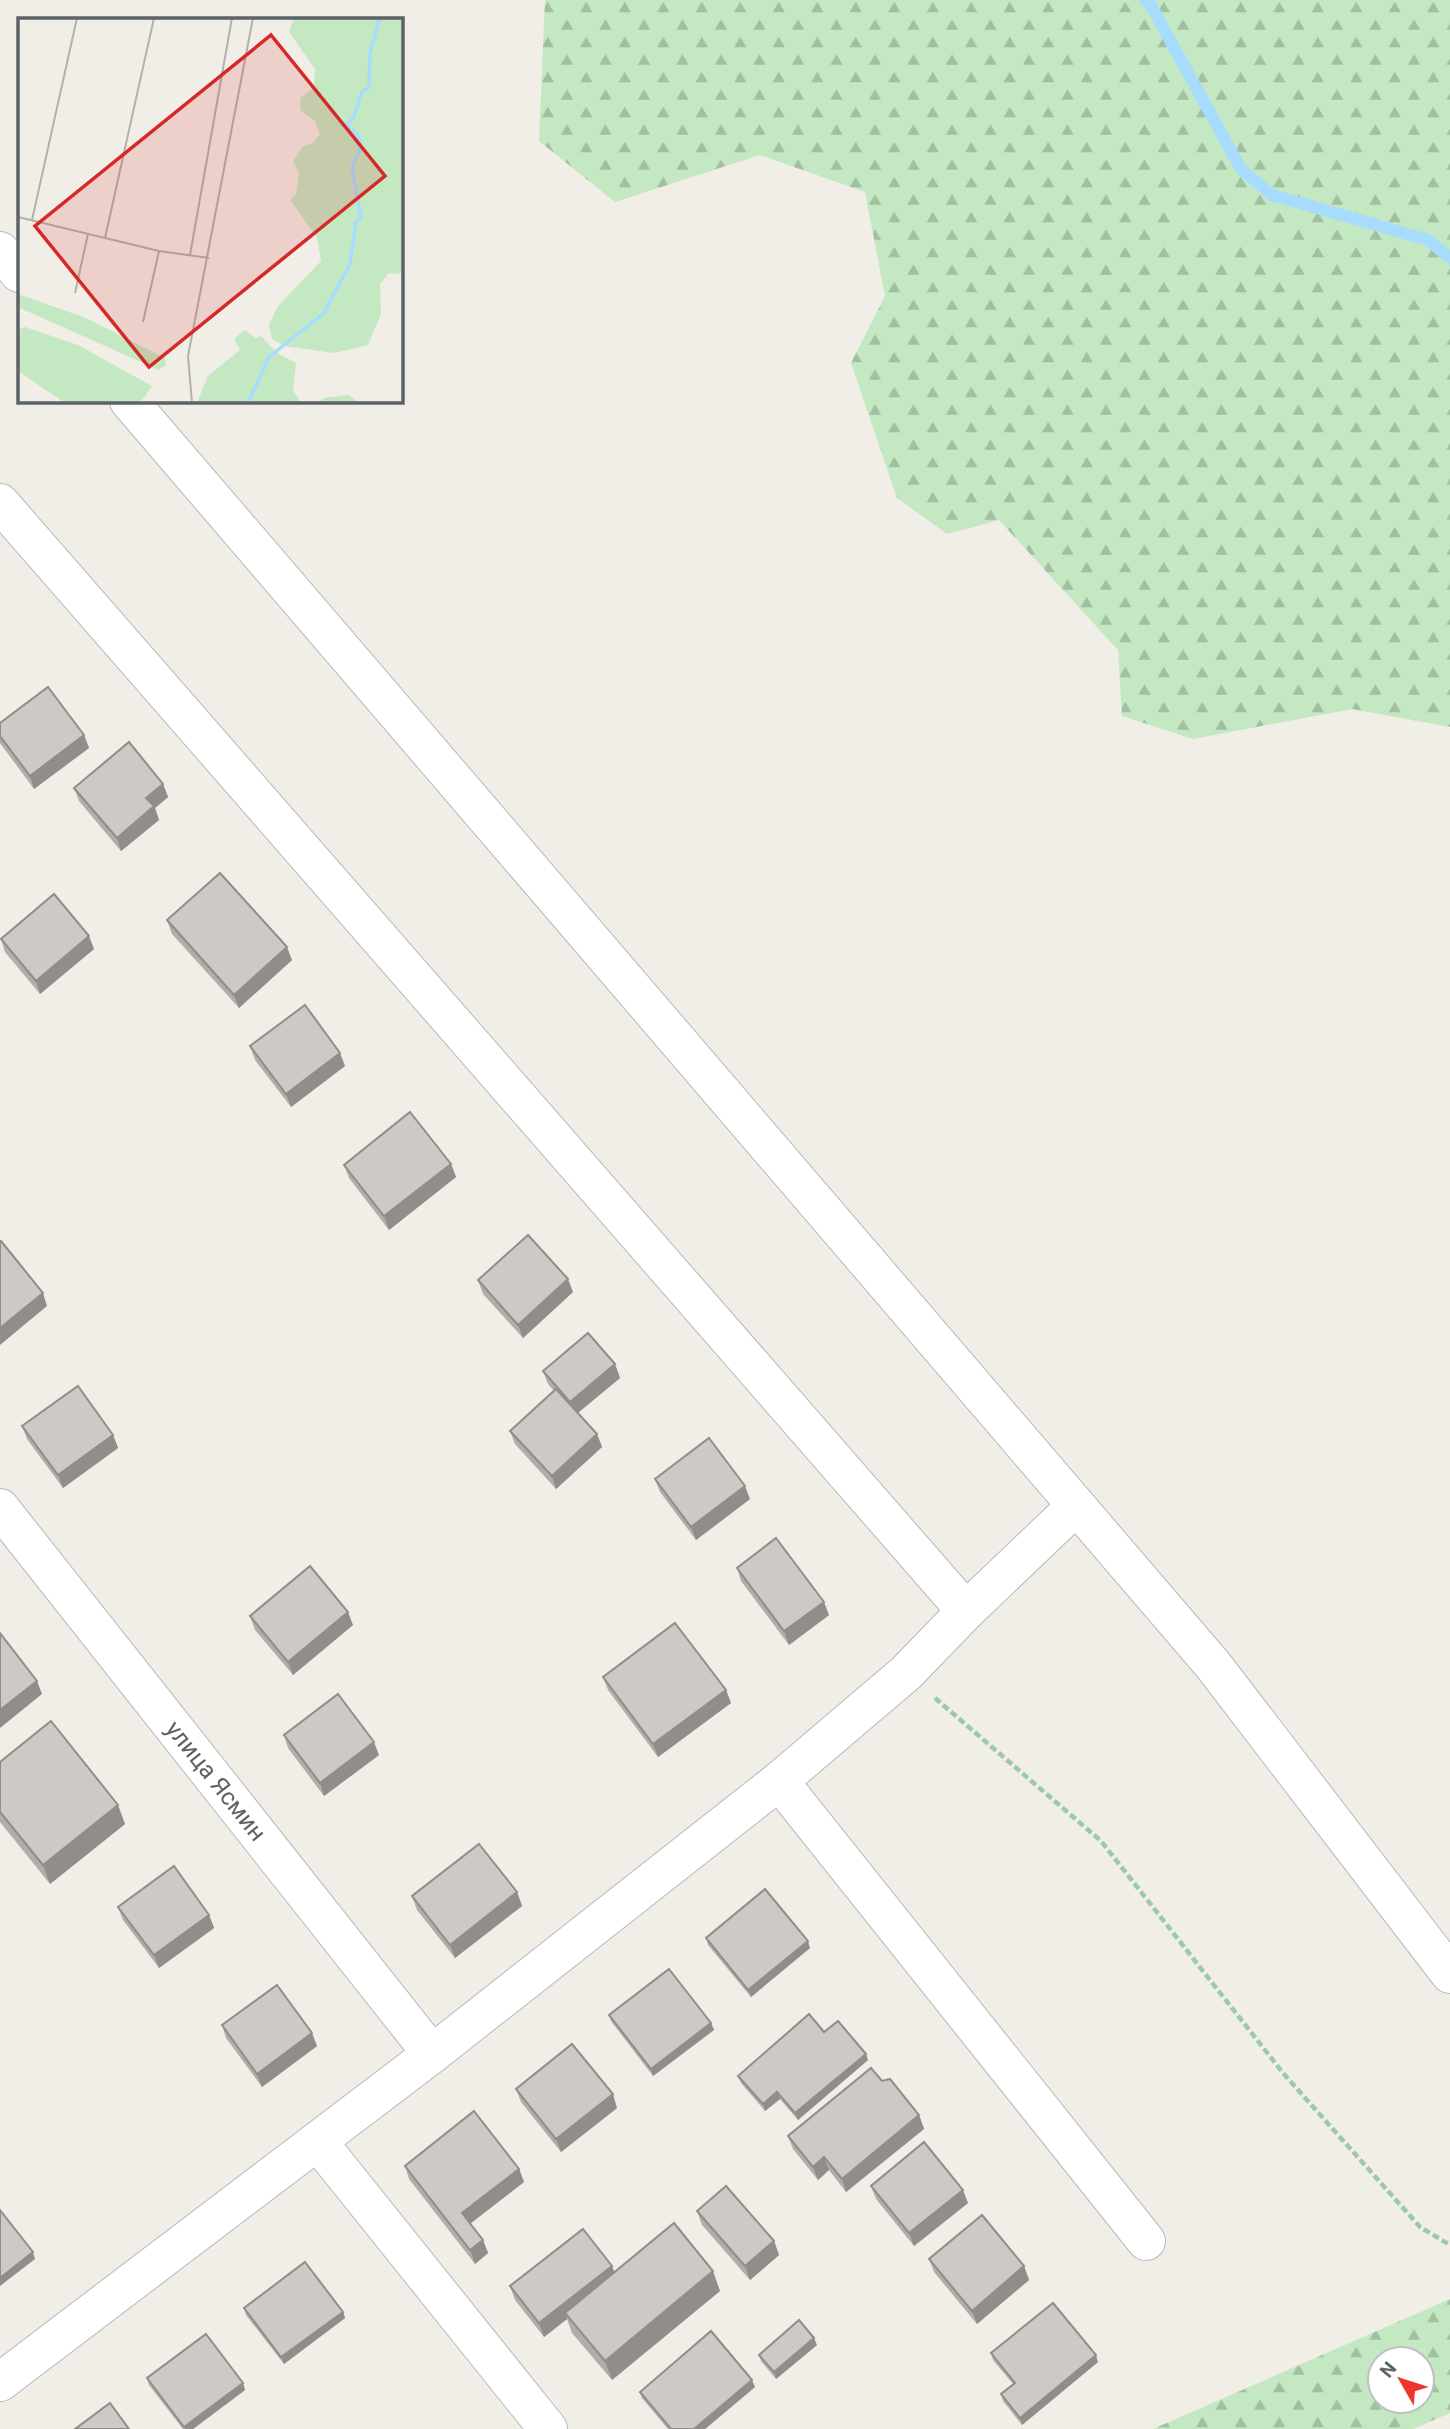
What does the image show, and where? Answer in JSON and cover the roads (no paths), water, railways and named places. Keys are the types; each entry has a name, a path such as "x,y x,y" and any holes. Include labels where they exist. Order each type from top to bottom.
{"street":[{"path":"0,251 18,272"},
{"path":"130,402 1213,1665 1450,1974"},
{"path":"0,503 966,1611"},
{"path":"0,2382 318,2142 779,1781 906,1673 966,1611 1076,1506"},
{"name":"улица Ясмин","path":"0,1508 432,2054"},
{"path":"779,1781 1146,2241"},
{"path":"318,2142 548,2429"}],"waterway":[{"path":"1145,0 1149,2 1241,169 1272,195 1428,240 1450,258"}]}
